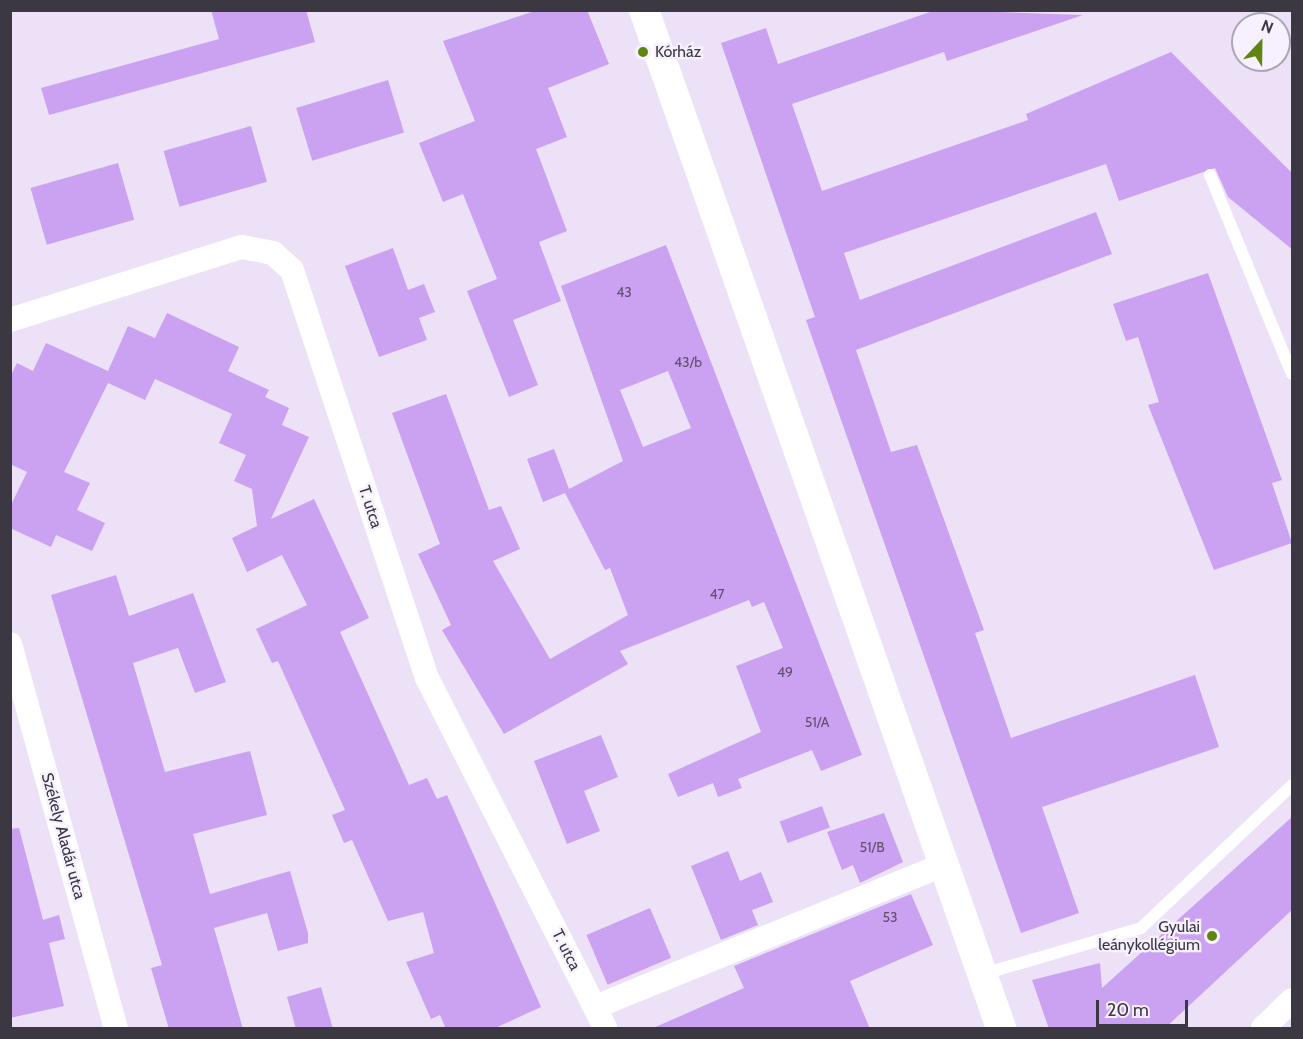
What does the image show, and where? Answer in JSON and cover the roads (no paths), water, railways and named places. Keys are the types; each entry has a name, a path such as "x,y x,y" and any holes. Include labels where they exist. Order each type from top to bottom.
{"street":[{"path":"644,10 1002,1029"},
{"name":"T. utca","path":"10,320 242,247 273,253 292,270 427,678 605,1029"},
{"name":"Székely Aladár utca","path":"10,644 116,1029"},
{"path":"595,1007 943,865"},
{"path":"1263,1029 1293,1000"}],"lane":[{"path":"1210,175 1293,374"},
{"path":"982,974 1141,928 1293,785"}],"place":[{"name":"Kórház","path":"643,52"},
{"name":"Gyulai leánykollégium","path":"1212,936"}]}
